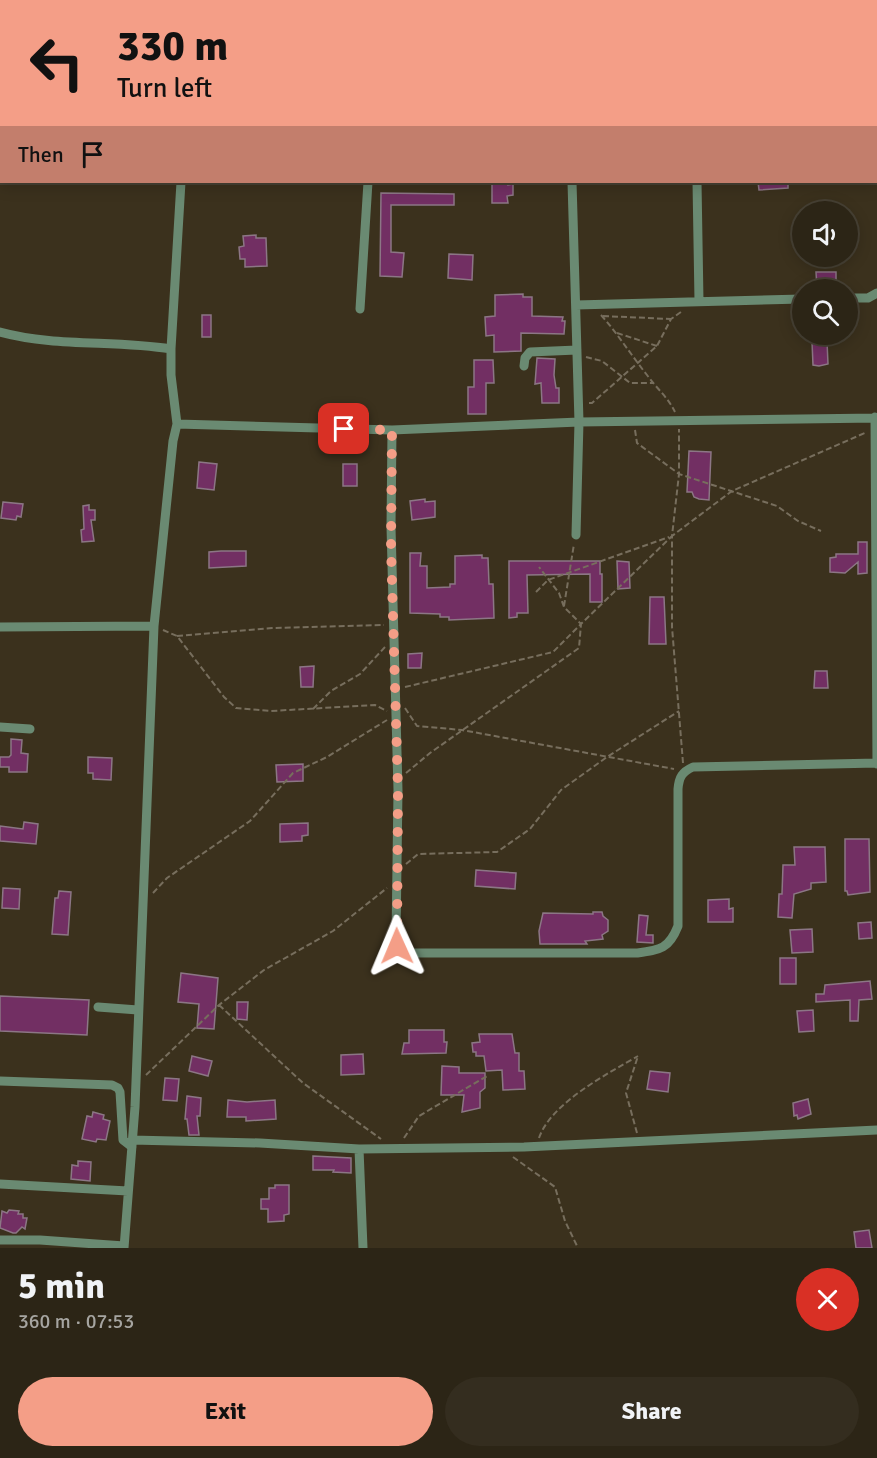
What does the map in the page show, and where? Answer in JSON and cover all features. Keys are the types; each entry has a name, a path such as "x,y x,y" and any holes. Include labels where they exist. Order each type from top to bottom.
{"street":[{"path":"0,1240 40,1240 124,1247 136,1084 154,626 161,545 177,424 171,375 171,349 181,183"},
{"path":"360,309 368,183"},
{"path":"572,183 579,422 576,535"},
{"path":"697,183 699,301"},
{"path":"858,298 868,298 877,292"},
{"path":"576,305 792,299"},
{"path":"0,332 23,338 171,349"},
{"path":"524,366 525,358 530,352 577,352"},
{"path":"177,424 392,430 579,422 876,417 877,764 693,767 683,771 678,789 678,926 668,945 637,953 406,953 400,951 397,946 392,430"},
{"path":"0,627 154,626"},
{"path":"0,727 30,729"},
{"path":"98,1008 138,1010"},
{"path":"0,1081 112,1085 120,1092 123,1140 132,1144 260,1143 358,1149 498,1147 877,1130"},
{"path":"358,1149 363,1248"},
{"path":"0,1184 128,1191"}],"path":[{"path":"578,404 592,403 657,346 671,319 699,301"},
{"path":"405,708 417,726 462,730 683,771 672,627 672,536 679,474 679,421 667,397 653,383 617,333 592,305"},
{"path":"603,316 671,319"},
{"path":"617,333 657,346"},
{"path":"577,352 602,361 630,383 653,383"},
{"path":"634,421 637,443 679,474 777,506 798,521 821,531"},
{"path":"394,690 553,652 672,536 732,491 875,428"},
{"path":"564,607 576,535"},
{"path":"536,592 548,580 672,536"},
{"path":"397,781 430,753 579,648 581,624 564,607 559,592 539,567"},
{"path":"154,626 177,636 272,628 393,624"},
{"path":"177,636 224,697 236,708 271,711 375,705 395,715"},
{"path":"313,709 331,691 360,674 393,639"},
{"path":"136,1084 219,1005 264,970 333,931 397,877 418,854 497,852 530,829 561,790 607,757 679,711"},
{"path":"144,903 167,878 250,821 293,772 327,757 395,715"},
{"path":"219,1005 303,1083 393,1148 405,1137 419,1116 487,1076"},
{"path":"536,1146 543,1127 579,1091 638,1056 626,1093 641,1142"},
{"path":"498,1147 555,1186 565,1221 578,1248"}],"building":[{"path":"492,183 513,184 513,195 507,196 508,203 492,203"},
{"path":"758,183 788,183 788,188 759,190"},
{"path":"381,193 454,194 454,205 391,205 391,252 404,253 402,277 380,276"},
{"path":"256,235 256,238 266,238 267,266 245,267 245,259 240,259 239,247 244,246 243,236"},
{"path":"449,254 473,255 472,280 448,278"},
{"path":"816,272 836,272 836,279 816,279"},
{"path":"523,294 523,297 532,297 532,316 563,317 564,334 521,333 521,351 494,352 494,335 486,336 485,317 495,316 495,295"},
{"path":"202,315 211,315 211,337 202,337"},
{"path":"812,345 827,345 828,364 813,365"},
{"path":"537,358 555,359 554,375 556,388 559,388 559,403 542,403 541,383 535,384"},
{"path":"474,360 493,360 494,383 486,383 486,414 468,414 468,387 474,387"},
{"path":"689,451 711,452 709,500 699,499 694,497 692,492 687,492"},
{"path":"199,462 217,464 214,490 197,488"},
{"path":"343,464 357,464 357,486 343,486"},
{"path":"425,499 425,502 435,501 435,517 412,520 410,501"},
{"path":"3,502 23,504 21,517 17,516 16,520 1,518"},
{"path":"89,505 89,510 95,510 95,520 91,520 94,541 82,542 83,506"},
{"path":"858,542 867,542 867,573 858,574 858,562 845,573 830,572 830,558 836,557 836,554 858,554"},
{"path":"246,551 246,566 209,568 209,552"},
{"path":"410,553 421,553 420,566 427,566 427,588 450,587 450,584 455,584 455,556 482,555 482,558 488,558 489,584 493,584 494,618 449,620 449,617 440,617 440,614 410,613"},
{"path":"509,561 600,561 602,602 590,602 590,574 527,575 528,613 517,613 517,617 509,618"},
{"path":"617,561 629,562 630,588 618,589"},
{"path":"650,597 664,597 666,644 649,644"},
{"path":"422,653 421,668 408,668 408,654"},
{"path":"314,666 313,687 301,687 300,667"},
{"path":"815,671 827,671 828,688 814,688"},
{"path":"11,739 22,740 21,753 28,754 27,772 9,772 9,767 0,767 0,757 11,755"},
{"path":"88,757 112,758 111,780 93,779 93,773 88,773"},
{"path":"303,764 303,781 277,782 276,765"},
{"path":"24,822 38,824 36,844 0,841 0,826 23,829"},
{"path":"308,823 308,835 302,836 302,841 280,842 280,824"},
{"path":"845,839 869,839 870,892 848,895 845,891"},
{"path":"794,847 825,847 826,882 811,883 811,889 794,894 792,918 778,917 783,865 795,865"},
{"path":"476,870 516,873 515,889 475,886"},
{"path":"3,888 20,889 19,909 2,908"},
{"path":"59,891 71,892 68,935 52,934 55,898 58,898"},
{"path":"729,899 729,909 733,908 733,922 708,922 708,900"},
{"path":"593,912 602,912 608,920 608,931 602,935 603,939 585,941 587,944 540,944 539,931 543,913 593,914"},
{"path":"639,915 648,916 646,935 653,935 653,943 637,942"},
{"path":"871,922 872,938 859,939 858,923"},
{"path":"812,929 813,952 792,953 790,930"},
{"path":"780,958 796,958 796,984 780,984"},
{"path":"181,973 218,978 214,1029 197,1028 199,1004 178,1002"},
{"path":"870,981 872,999 859,1000 858,1021 850,1021 850,1000 816,1002 816,994 824,994 825,985"},
{"path":"0,996 89,1000 87,1035 0,1031"},
{"path":"237,1002 248,1002 247,1020 237,1019"},
{"path":"813,1010 814,1031 799,1032 797,1011"},
{"path":"409,1030 444,1030 444,1042 447,1042 446,1053 402,1054 404,1043 409,1043"},
{"path":"479,1034 512,1034 515,1053 519,1053 519,1071 524,1071 525,1089 503,1090 502,1070 486,1071 484,1056 476,1056 476,1052 473,1052 472,1043 480,1042"},
{"path":"363,1054 364,1074 341,1075 341,1055"},
{"path":"192,1056 212,1061 208,1076 189,1071"},
{"path":"442,1066 459,1067 459,1073 485,1073 485,1088 480,1092 480,1108 462,1112 464,1095 441,1095"},
{"path":"650,1071 670,1073 668,1092 647,1089"},
{"path":"165,1078 179,1079 177,1101 163,1100"},
{"path":"187,1096 201,1098 200,1116 197,1116 199,1135 189,1135 187,1119 185,1119"},
{"path":"808,1099 811,1114 798,1119 797,1115 794,1116 793,1103"},
{"path":"228,1100 247,1102 275,1100 276,1119 246,1121 246,1117 227,1117"},
{"path":"93,1112 104,1115 103,1119 110,1121 106,1140 97,1139 96,1142 82,1139 87,1116 92,1117"},
{"path":"313,1156 351,1158 351,1173 313,1170"},
{"path":"78,1161 91,1162 90,1181 71,1179 72,1165 78,1166"},
{"path":"275,1185 289,1185 289,1214 284,1215 284,1221 268,1222 268,1209 261,1209 261,1199 269,1199 269,1188 275,1188"},
{"path":"9,1210 19,1211 18,1214 23,1214 23,1218 27,1218 25,1229 22,1227 13,1233 0,1228 2,1211 7,1213"},
{"path":"869,1230 872,1248 856,1248 854,1232"}],"route":[{"path":"344,429 392,430 391,547 398,790 397,946"}]}
